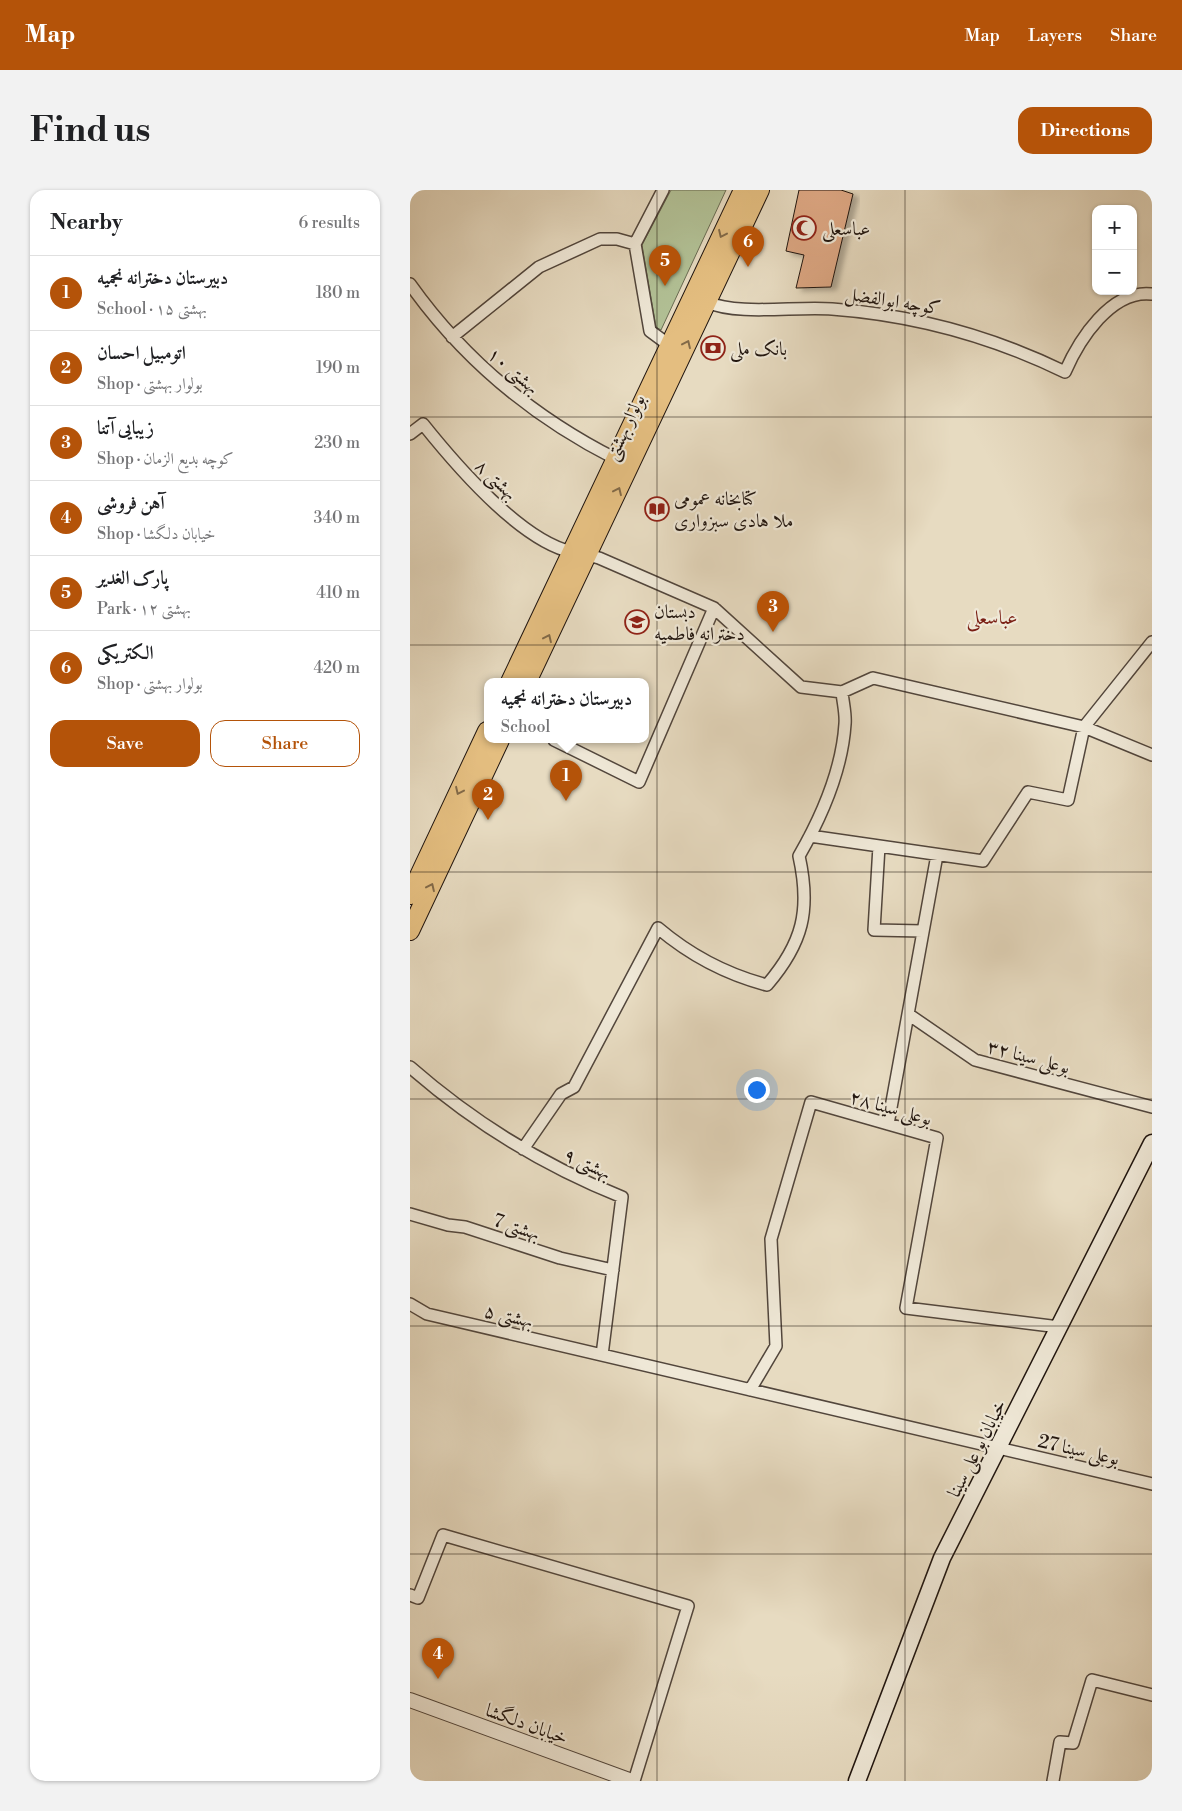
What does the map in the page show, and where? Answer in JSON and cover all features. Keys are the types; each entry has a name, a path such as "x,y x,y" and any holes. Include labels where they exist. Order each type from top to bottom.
{"main road":[{"name":"بولوار بهشتی","path":"530,678 616,459 742,190"},
{"name":"بولوار بهشتی","path":"512,678 580,554 707,302 760,190"},
{"path":"410,895 484,737"},
{"path":"410,931 499,743"},
{"name":"خیابان بو علی سینا","path":"857,1781 942,1558 1152,1143"}],"street":[{"path":"663,190 635,244 650,332 669,345"},
{"path":"452,337 539,267 600,239 617,239 635,244"},
{"name":"بهشتی ۱۰","path":"410,284 452,337 482,368 514,396 570,434 616,459"},
{"name":"کوچه ابوالفضل","path":"707,302 717,306 764,309 828,308 913,319 996,342 1065,372 1077,346 1094,323 1116,305 1142,292 1152,294"},
{"name":"بهشتی ۸","path":"410,434 423,424 448,457 508,514 540,538 560,550 580,554"},
{"path":"580,554 599,558 714,608 801,687 842,692 873,678 1084,727 1152,755"},
{"path":"560,743 639,782 714,608"},
{"path":"810,836 983,862 1028,792 1068,800 1084,727 1152,642"},
{"path":"523,1149 561,1094 574,1087 658,928 677,944 712,966 743,979 767,985 785,964 798,939 805,911 805,883 799,856 827,800 841,752 845,723 842,692"},
{"path":"879,846 874,930 923,931"},
{"path":"888,1124 937,855"},
{"name":"بوعلی سینا ۳۲","path":"908,1014 975,1060 1152,1107"},
{"name":"بهشتی ۹","path":"410,1067 437,1091 485,1126 523,1149 587,1183 622,1197 602,1355"},
{"name":"بوعلی سینا ۲۸","path":"750,1390 776,1346 771,1239 811,1102 937,1138 906,1308 1059,1327"},
{"name":"بهشتی 7","path":"410,1214 448,1225 465,1227 560,1258 613,1270"},
{"name":"بهشتی ۵","path":"410,1304 427,1314 750,1390"},
{"name":"بوعلی سینا 27","path":"750,1390 1152,1484"},
{"path":"414,1596 443,1535 688,1606 633,1781"},
{"path":"1052,1781 1060,1742 1074,1743 1092,1680 1152,1694"},
{"name":"خیابان دلگشا","path":"410,1700 633,1781"}],"green space":[{"path":"671,190 726,190 661,330 656,327 642,245"}],"building":[{"name":"عباسعلی","path":"799,190 841,190 853,194 831,287 796,288 804,255 786,251"}],"place":[{"name":"عباسعلی","path":"804,228"},
{"name":"الکتریکی","path":"748,267"},
{"name":"پارک الغدیر","path":"665,286"},
{"name":"بانک ملی","path":"713,348"},
{"name":"کتابخانه عمومی ملا هادی سبزواری","path":"657,509"},
{"name":"دبستان دخترانه فاطمیه","path":"637,622"},
{"name":"زیبایی آتنا","path":"773,632"},
{"name":"دبیرستان دخترانه نجمیه","path":"566,801"},
{"name":"اتومبیل احسان","path":"488,820"},
{"name":"آهن فروشی","path":"438,1679"}],"district":[{"name":"عباسعلی","path":"992,617"}]}
